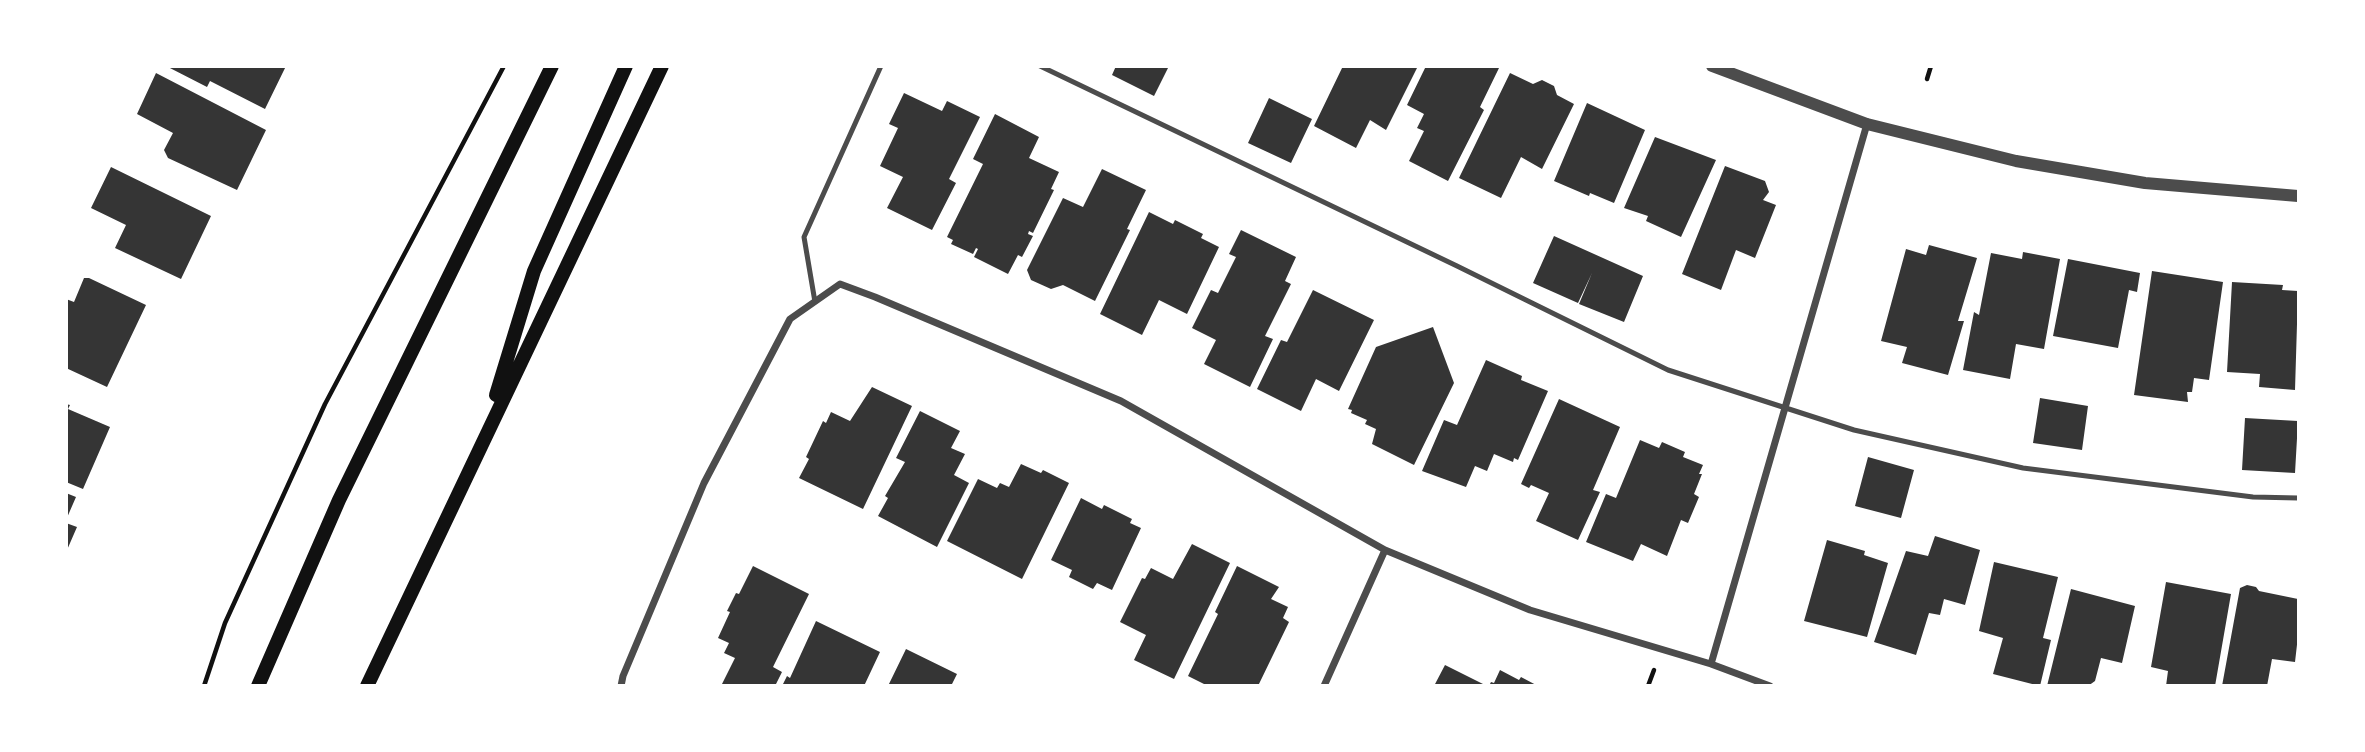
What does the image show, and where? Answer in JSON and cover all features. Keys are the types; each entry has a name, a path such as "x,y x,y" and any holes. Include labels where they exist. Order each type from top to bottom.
{"main road":[{"path":"257,685 338,500 552,66"},
{"path":"482,440 534,271 626,66"},
{"path":"366,685 662,66"},
{"path":"623,148 670,66"}],"street":[{"path":"1712,66 1867,124 2016,161 2145,183 2298,197"},
{"path":"1737,66 1760,85"},
{"path":"1711,664 1867,124"},
{"path":"621,685 622,676 704,483 790,319 840,284 1121,401 1385,550 1530,610 1711,664 1770,685"},
{"path":"1324,685 1385,550"}],"lane":[{"path":"816,302 804,237 881,66"},
{"path":"1040,66 1668,370 1854,430 2023,468 2253,497 2298,498"}],"path":[{"path":"204,685 225,623 325,404 504,66"},
{"path":"1927,79 1931,66"}],"building":[{"path":"166,66 286,66 265,109 210,81 207,87"},
{"path":"1116,66 1169,66 1154,96 1112,75"},
{"path":"1343,66 1418,66 1386,130 1370,120 1356,148 1314,126"},
{"path":"1426,66 1499,68 1480,107 1484,110 1448,181 1409,161 1424,131 1417,128 1424,114 1407,105"},
{"path":"156,73 266,130 237,190 168,158 164,150 173,133 137,114"},
{"path":"1510,73 1533,84 1542,80 1554,86 1557,95 1574,104 1542,169 1521,157 1501,198 1459,178"},
{"path":"904,93 942,111 947,101 980,117 949,179 956,183 932,230 887,208 903,177 880,166 898,128 889,124"},
{"path":"1269,98 1312,119 1291,163 1248,143"},
{"path":"1587,103 1645,130 1614,203 1554,181"},
{"path":"995,114 1039,137 1029,158 1059,172 1051,189 1054,190 1033,233 1029,231 1028,234 1033,236 1022,257 1018,255 1008,274 974,257 978,249 976,248 973,254 951,244 953,240 947,237 983,164 973,159"},
{"path":"1655,137 1716,160 1681,237 1646,221 1648,216 1624,208"},
{"path":"1725,166 1765,181 1769,192 1763,200 1776,205 1755,258 1736,250 1721,290 1682,274"},
{"path":"111,167 211,216 181,279 115,248 126,225 91,208"},
{"path":"1102,169 1146,190 1127,229 1130,230 1095,301 1063,285 1051,289 1031,280 1027,270 1063,198 1083,207"},
{"path":"1149,212 1173,224 1175,220 1203,234 1201,238 1219,247 1187,314 1159,300 1142,335 1100,314"},
{"path":"1241,230 1296,257 1285,281 1291,284 1265,336 1273,339 1250,387 1204,364 1216,340 1192,328 1211,290 1218,293 1236,257 1229,254"},
{"path":"1554,236 1643,276 1624,322 1579,304 1592,273 1578,303 1533,283"},
{"path":"1929,245 1977,258 1958,321 1964,321 1948,375 1902,363 1907,347 1881,341 1906,249 1926,255"},
{"path":"2023,252 2060,259 2044,349 2016,344 2010,379 1963,370 1974,312 1979,315 1991,253 2022,259"},
{"path":"2068,259 2140,273 2137,292 2129,290 2118,348 2053,336"},
{"path":"2152,271 2223,282 2209,380 2194,378 2192,392 2187,392 2188,402 2134,395"},
{"path":"84,278 146,305 107,387 66,368 66,299 74,302"},
{"path":"2232,282 2283,285 2282,290 2298,291 2295,390 2259,387 2260,374 2227,372"},
{"path":"1313,290 1374,320 1339,391 1316,379 1301,411 1257,389 1281,340 1287,342"},
{"path":"1433,327 1454,383 1414,465 1372,444 1376,429 1365,424 1367,420 1348,409 1376,347"},
{"path":"1486,360 1522,376 1521,380 1548,391 1518,460 1514,458 1513,462 1494,454 1487,471 1475,466 1466,487 1422,471 1444,420 1457,425"},
{"path":"872,387 912,406 863,509 799,478 823,421 826,423 831,412 850,421"},
{"path":"2040,398 2088,406 2082,450 2033,443"},
{"path":"1559,399 1620,427 1593,490 1600,492 1578,540 1536,521 1549,493 1531,485 1529,488 1521,484"},
{"path":"66,404 70,405 68,409 110,427 83,489 66,482"},
{"path":"920,411 960,431 951,448 965,454 954,475 969,483 937,547 878,516 888,498 885,496 905,462 896,458"},
{"path":"2245,418 2298,421 2295,473 2242,470"},
{"path":"1640,440 1659,448 1662,442 1685,452 1683,457 1703,465 1694,494 1699,497 1688,523 1681,520 1667,556 1641,544 1633,561 1586,542 1606,494 1616,498"},
{"path":"1868,457 1914,470 1901,518 1855,506"},
{"path":"1021,464 1041,473 1043,470 1069,483 1022,579 947,541 978,479 997,488 1000,483 1009,487"},
{"path":"66,493 76,497 66,520"},
{"path":"1081,498 1102,509 1104,505 1132,519 1130,523 1141,528 1112,590 1097,583 1093,589 1069,577 1072,570 1051,560"},
{"path":"66,523 77,527 67,550 66,550"},
{"path":"1935,536 1980,550 1965,605 1944,599 1940,615 1929,613 1916,655 1874,642 1906,551 1928,556"},
{"path":"1827,540 1865,551 1864,555 1888,563 1867,637 1804,621"},
{"path":"1192,544 1230,563 1174,679 1134,660 1146,635 1120,622 1142,578 1145,579 1151,568 1173,579"},
{"path":"1994,562 2058,577 2043,638 2051,640 2040,686 1993,674 2003,638 1979,631"},
{"path":"753,566 809,594 773,667 782,672 775,686 721,686 735,658 724,653 729,643 718,638 730,612 727,611"},
{"path":"1237,566 1279,587 1271,599 1288,607 1283,618 1289,622 1258,686 1208,686 1188,676 1218,614 1215,612"},
{"path":"2166,582 2231,594 2215,686 2166,686 2168,671 2151,667"},
{"path":"2247,585 2256,587 2259,591 2298,599 2295,662 2272,659 2267,686 2222,686 2240,588"},
{"path":"2071,589 2135,606 2122,663 2101,658 2095,681 2088,686 2047,686"},
{"path":"816,621 880,652 864,686 782,686 787,676 790,678"},
{"path":"906,649 957,674 951,686 888,686"},
{"path":"1445,665 1487,686 1434,686"},
{"path":"1500,670 1538,686 1489,686 1491,682 1494,683"}]}
